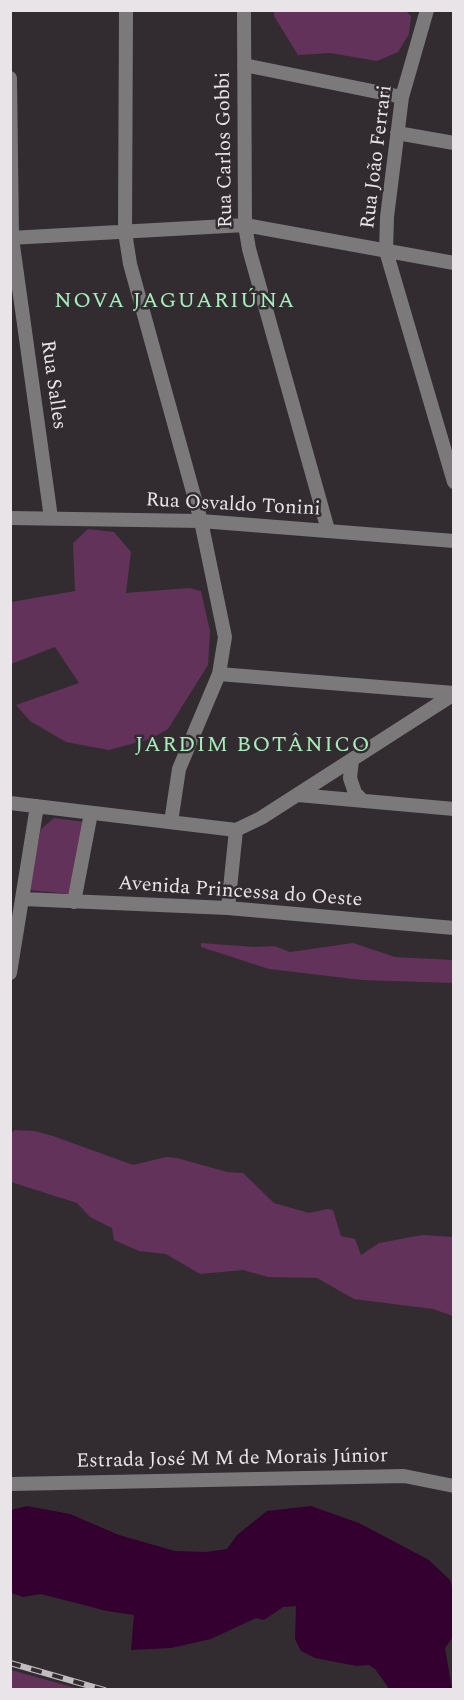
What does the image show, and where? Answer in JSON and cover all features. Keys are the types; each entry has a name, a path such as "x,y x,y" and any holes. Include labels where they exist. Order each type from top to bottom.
{"street":[{"path":"126,10 125,232 130,264 201,521 225,637 219,674 179,769 171,822"},
{"name":"Rua Carlos Gobbi","path":"244,10 244,225 328,530"},
{"name":"Rua João Ferrari","path":"427,10 402,97 387,217 386,251 453,483"},
{"path":"244,65 402,97"},
{"name":"Rua Salles","path":"10,78 11,238 51,518"},
{"path":"397,133 453,143"},
{"path":"11,238 244,225 453,263"},
{"name":"Rua Osvaldo Tonini","path":"10,518 201,521 453,541"},
{"path":"219,674 453,694"},
{"path":"10,803 236,830 261,818 298,795 453,694"},
{"path":"352,760 350,778 355,793 363,801"},
{"path":"298,795 453,809"},
{"path":"10,974 37,806"},
{"path":"74,902 91,813"},
{"path":"228,908 236,830"},
{"name":"Avenida Princessa do Oeste","path":"23,899 228,908 453,928"},
{"name":"Estrada José M M de Morais Júnior","path":"10,1485 405,1476 453,1486"}],"shaded area":[{"path":"274,11 406,11 411,16 409,34 398,52 377,61 330,53 298,55 274,16"},
{"path":"88,529 114,532 131,552 126,593 189,588 201,591 210,631 208,665 168,729 150,739 109,750 66,742 30,721 16,705 79,683 55,647 11,664 11,602 75,591 73,543"},
{"path":"54,818 84,822 72,894 28,890 41,829"},
{"path":"201,943 254,947 274,946 290,952 353,943 395,957 453,960 453,983 362,980 269,969 201,947"},
{"path":"14,1130 34,1131 53,1136 133,1165 166,1157 227,1172 243,1173 274,1203 309,1213 333,1210 341,1236 355,1239 361,1255 379,1243 422,1235 453,1237 453,1316 433,1309 354,1299 317,1278 268,1277 243,1270 200,1274 166,1254 139,1251 114,1240 112,1228 90,1217 77,1203 11,1182 11,1134"},
{"path":"27,1506 70,1514 119,1535 175,1551 206,1552 227,1549 237,1535 267,1511 311,1506 359,1523 429,1560 450,1580 453,1589 453,1637 445,1648 452,1689 386,1689 388,1687 375,1669 369,1665 357,1666 315,1658 301,1651 295,1639 296,1606 283,1607 264,1620 256,1618 211,1639 171,1648 131,1650 134,1615 107,1611 41,1594 23,1597 11,1593 11,1510"},
{"path":"11,1670 79,1689 11,1689"}],"railway":[{"path":"10,1663 104,1690"}],"district":[{"name":"NOVA JAGUARIÚNA","path":"175,303"},
{"name":"JARDIM BOTÂNICO","path":"253,747"}]}
